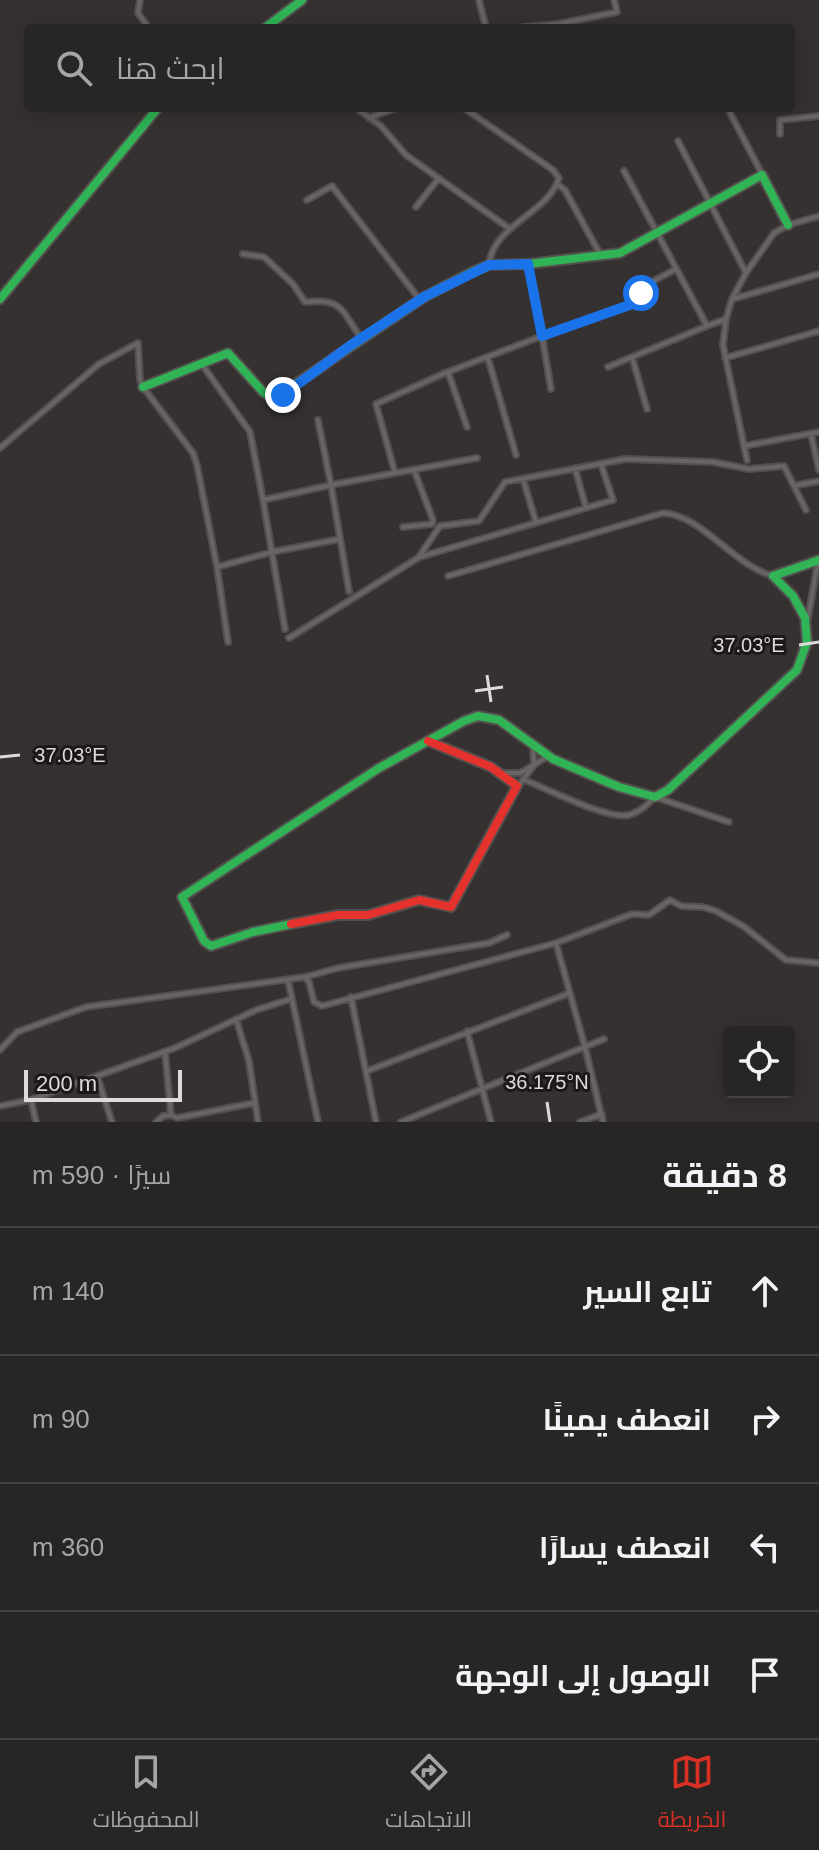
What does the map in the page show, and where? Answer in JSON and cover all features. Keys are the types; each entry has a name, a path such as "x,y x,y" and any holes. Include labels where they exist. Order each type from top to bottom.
{"street":[{"path":"140,0 138,13 146,24"},
{"path":"270,24 302,0"},
{"path":"479,0 485,24"},
{"path":"558,24 617,12 614,0"},
{"path":"0,299 155,112"},
{"path":"361,112 381,126 406,155 510,229"},
{"path":"369,118 385,112"},
{"path":"472,112 553,170 559,178 545,199 510,229 496,246 489,265"},
{"path":"730,112 788,225"},
{"path":"780,134 780,120 819,116"},
{"path":"678,141 746,273"},
{"path":"624,171 707,326"},
{"path":"143,387 228,353 264,393 275,398 420,300 489,265 528,264 626,251 762,175"},
{"path":"416,207 439,178"},
{"path":"557,184 565,190 601,256"},
{"path":"307,200 332,186 420,300"},
{"path":"747,460 724,358 726,319 732,299 746,273 774,233 788,225 819,216"},
{"path":"243,254 264,257 293,284 305,302 328,300 338,305 361,338"},
{"path":"528,264 551,389"},
{"path":"395,473 376,404 448,372 638,302 644,286 677,269"},
{"path":"732,299 819,274"},
{"path":"608,367 726,319"},
{"path":"724,358 819,331"},
{"path":"0,448 99,364 138,343 143,387 193,453 217,567 228,642"},
{"path":"632,357 647,409"},
{"path":"488,358 516,455"},
{"path":"201,363 250,432 285,629"},
{"path":"448,372 467,427"},
{"path":"318,420 349,591"},
{"path":"744,446 819,432"},
{"path":"811,434 819,470"},
{"path":"263,500 477,458"},
{"path":"418,558 440,526 479,521 505,482 625,459 713,462 749,469 784,466 806,510"},
{"path":"289,638 418,558 613,500 601,464"},
{"path":"575,468 586,508"},
{"path":"403,527 432,524 433,520 414,470"},
{"path":"523,479 536,522"},
{"path":"798,485 819,481"},
{"path":"448,576 663,513 682,517 757,571 773,576 796,598 808,618"},
{"path":"217,567 272,552 340,539"},
{"path":"525,780 612,815 628,815 644,808 668,790 793,676 805,653 818,560 773,576"},
{"path":"533,745 534,765 516,790 451,907 419,900 368,915 338,915 253,932 211,946 204,941 182,897 379,768 478,716 499,720 548,756 619,787 729,822"},
{"path":"428,741 513,779 516,790"},
{"path":"502,773 520,773 548,756"},
{"path":"305,977 314,1002 322,1006 556,943 632,914 649,915 672,900 681,906 716,911 743,926 786,960 819,963"},
{"path":"0,1050 17,1032 86,1007 305,977 338,968 489,943 507,935"},
{"path":"556,943 603,1122"},
{"path":"287,979 318,1122"},
{"path":"367,1071 570,993"},
{"path":"351,997 376,1122"},
{"path":"0,1106 31,1100 165,1052 236,1018 291,999"},
{"path":"236,1018 249,1061 258,1122"},
{"path":"467,1031 491,1122"},
{"path":"401,1122 604,1039"},
{"path":"165,1052 171,1115"},
{"path":"97,1076 112,1122"},
{"path":"31,1100 36,1122"},
{"path":"156,1122 163,1116 177,1118 254,1103"},
{"path":"206,1113 208,1122"},
{"path":"580,1122 602,1114"}],"traffic: fast":[{"path":"270,24 302,0"},
{"path":"0,299 155,112"},
{"path":"143,387 228,353 264,393 275,398 424,297 474,271 489,265 528,264 620,253 762,175 788,225"},
{"path":"291,924 211,946 204,941 182,897 379,768 478,716 499,720 553,759 619,787 655,797 668,790 797,670 807,642 805,618 793,596 773,576 819,560"}],"traffic: jam":[{"path":"291,924 338,915 368,915 419,900 451,907 517,786 491,767 428,741"}],"route":[{"path":"283,395 424,297 489,265 528,264 542,336 638,302 641,293"}]}
